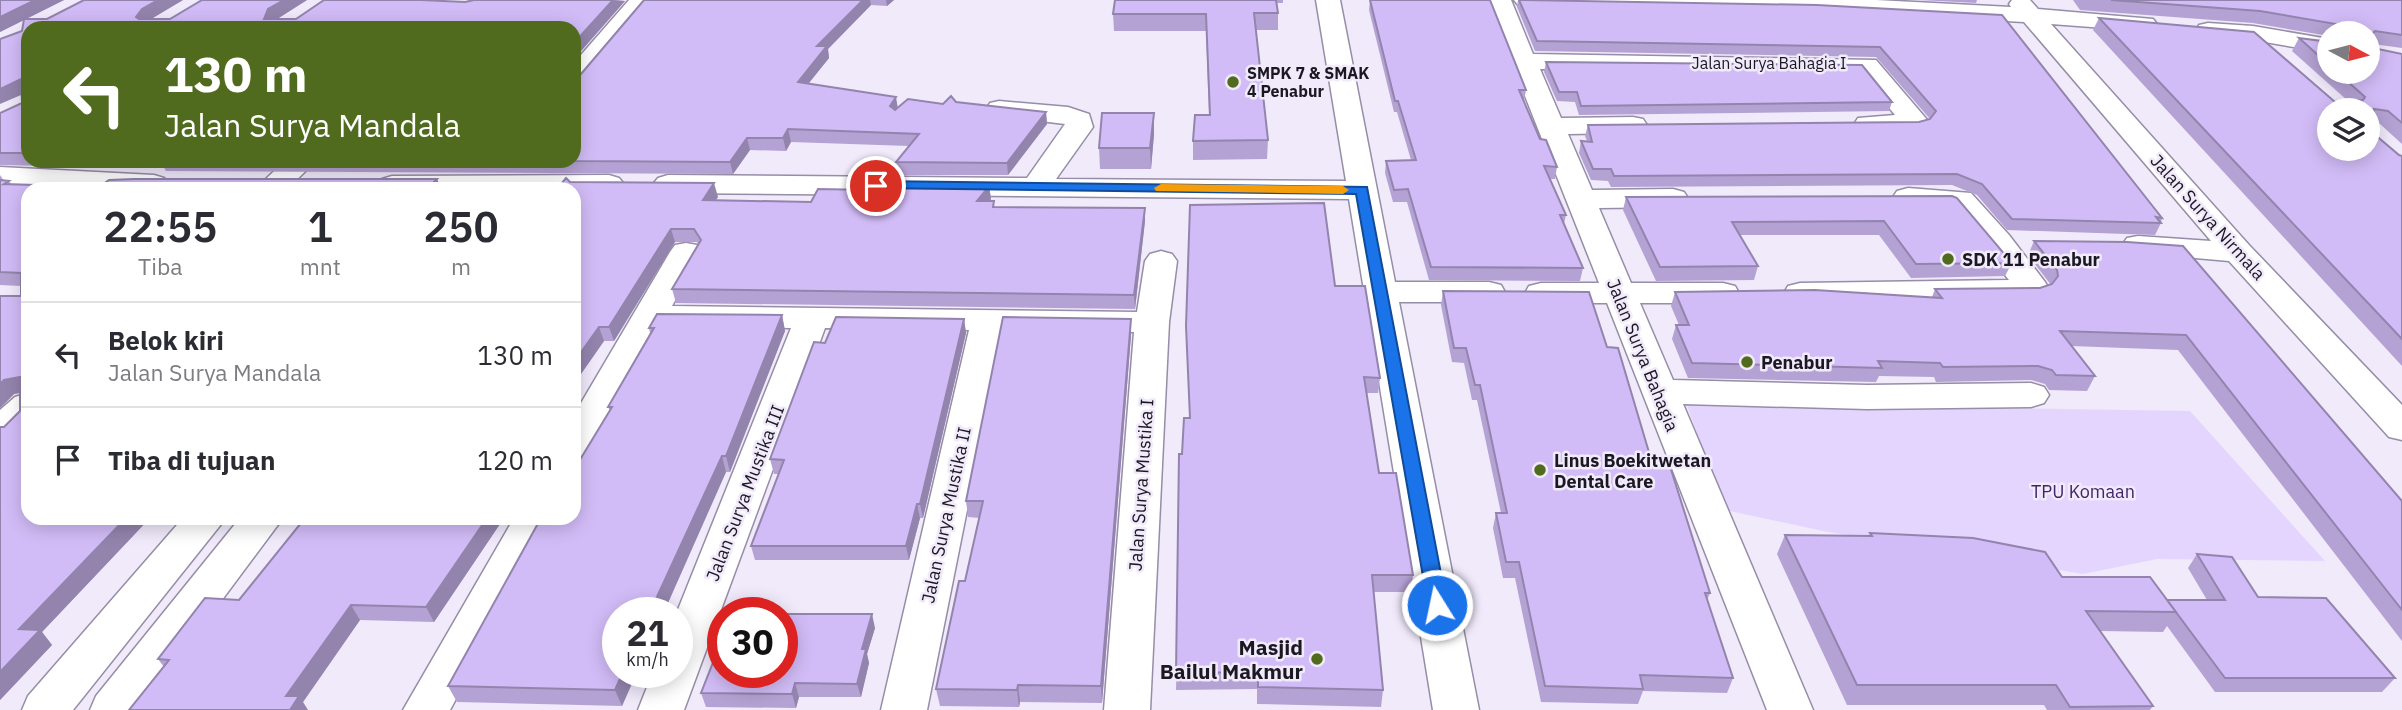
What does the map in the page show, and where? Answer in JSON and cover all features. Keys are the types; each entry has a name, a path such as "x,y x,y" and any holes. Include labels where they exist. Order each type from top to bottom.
{"street":[{"path":"581,71 641,0"},
{"path":"1328,0 1456,710"},
{"name":"Jalan Surya Bahagia","path":"1499,0 1790,710"},
{"path":"1525,0 2024,7 2177,27 2253,33 2317,44"},
{"name":"Jalan Surya Nirmala","path":"2024,7 2238,252 2402,428"},
{"path":"2253,33 2293,68"},
{"name":"Jalan Surya Bahagia I","path":"1522,61 1867,65 1915,122 1840,124"},
{"path":"979,107 1068,115 1079,120 1079,127 1036,186"},
{"path":"1549,126 1660,125"},
{"path":"49,180 66,168"},
{"path":"130,182 149,168"},
{"path":"486,182 498,168"},
{"path":"280,182 308,173"},
{"path":"0,176 88,182"},
{"path":"581,186 1036,186 1362,190"},
{"path":"1382,292 1618,294 2033,289 1998,242 1960,199 1883,197"},
{"path":"1579,199 1703,198"},
{"path":"1998,242 2038,243"},
{"path":"2106,244 2238,252"},
{"path":"581,434 686,251"},
{"name":"Jalan Surya Mustika I","path":"1127,710 1152,321 1161,261"},
{"path":"647,316 1152,321"},
{"name":"Jalan Surya Mustika III","path":"693,626 812,318"},
{"name":"Jalan Surya Mustika II","path":"904,710 989,321"},
{"path":"1658,392 1725,391 1867,397 2031,395"},
{"path":"0,430 21,411"},
{"path":"45,710 200,525"},
{"path":"113,710 258,525"},
{"path":"426,710 530,525"},
{"name":"Jalan Surya Mustika III","path":"661,710 669,688"}],"green space":[{"name":"TPU Komaan","path":"1686,403 2190,411 2325,561 2157,559 2083,574 1823,531 1725,510"}],"building":[{"path":"0,0 35,0 0,17"},
{"path":"84,0 158,0 142,9 136,17 170,19 202,0 284,0 268,9 264,19 296,19 324,0 613,0 581,35 581,21 24,21 47,19"},
{"path":"644,0 863,0 817,46 827,46 798,82 896,97 890,106 895,110 908,99 943,104 951,96 956,102 1046,112 1007,163 896,162 919,134 788,129 783,138 747,138 730,162 581,161 581,74"},
{"path":"1115,0 1276,0 1278,13 1254,13 1268,140 1193,141 1195,115 1210,115 1206,14 1113,14"},
{"path":"1370,0 1490,0 1526,90 1519,90 1540,139 1546,140 1557,167 1544,166 1566,215 1560,215 1583,268 1431,267 1408,189 1394,190 1386,161 1416,160 1398,101 1395,101"},
{"path":"1519,0 1817,5 2002,15 2162,218 2156,217 2161,223 2012,219 1982,184 1957,174 1614,176 1611,169 1593,169 1581,141 1592,142 1588,125 1919,122 1930,119 1936,111 1880,47 1537,41"},
{"path":"2111,0 2402,0 2402,35 2380,32 2380,21 2318,21 2260,11"},
{"path":"2099,18 2254,32 2330,98 2317,98 2317,161 2380,161 2380,139 2402,156 2402,339"},
{"path":"21,31 21,79 0,89 0,39"},
{"path":"2299,38 2317,40 2317,54"},
{"path":"2380,49 2402,54 2402,123 2388,111 2380,110 2380,98 2365,97 2350,84 2380,84"},
{"path":"1546,62 1862,65 1892,102 1581,106 1577,92 1559,92"},
{"path":"21,103 21,153 0,153 0,113"},
{"path":"1102,113 1154,113 1150,148 1099,148"},
{"path":"437,179 434,182 106,182"},
{"path":"0,180 9,181 4,184 21,185 21,273 0,272"},
{"path":"581,182 714,183 703,200 811,202 818,189 872,190 877,185 989,186 977,201 994,201 993,207 1145,208 1134,295 672,289 701,240 694,229 671,229 609,327 599,327 581,352"},
{"name":"SDK 11 Penabur","path":"1626,197 1957,198 2012,263 1916,264 1884,221 1732,222 1758,266 1660,267"},
{"path":"1324,203 1335,286 1365,286 1380,378 1364,377 1379,473 1396,473 1413,575 1372,575 1383,690 1258,687 1258,672 1176,673 1179,454 1182,454 1184,418 1190,418 1186,326 1190,205"},
{"path":"2034,241 2127,242 2183,246 2402,501 2402,610 2186,335 2060,331 2095,376 2056,375 2052,370 2038,366 1943,367 1940,363 1878,361 1882,368 1692,363 1676,325 1689,325 1675,292 1815,290 1942,298 1935,289 2040,288 2052,284 2058,276 2057,270"},
{"path":"1443,291 1589,292 1607,347 1618,348 1651,459 1668,460 1710,593 1705,593 1733,678 1640,675 1643,689 1545,686 1519,562 1506,562 1496,513 1507,513 1480,385 1475,385 1466,348 1454,348"},
{"path":"0,296 21,296 21,525 119,525 19,629 40,630 0,672 0,427 4,427 20,411 20,377 4,380 0,384"},
{"path":"657,314 782,315 726,456 722,456 657,597 602,597 602,688 616,688 615,690 448,686 537,525 581,525 581,458 654,328 649,328"},
{"path":"836,317 964,319 920,504 917,504 906,546 751,546 784,460 770,459 814,342 825,343"},
{"path":"1003,317 1131,319 1101,686 1018,685 1017,690 936,689 959,581 965,581 983,501 966,501"},
{"path":"299,525 482,525 426,607 351,605 286,696 299,696 290,710 129,710 169,660 158,659 205,598 239,600"},
{"path":"1870,533 1973,538 2045,552 2062,577 2150,577 2176,612 2086,611 2153,706 2070,707 2056,685 1857,685 1785,535 1872,536"},
{"path":"2197,554 2232,557 2258,597 2326,598 2395,678 2225,678 2167,600 2225,600"},
{"path":"798,614 872,614 862,649 866,649 857,684 798,683"},
{"path":"707,678 707,688 794,688 792,694 701,693"}],"slow traffic":[{"path":"1161,188 1343,190"}],"place":[{"name":"SMPK 7 & SMAK 4 Penabur","path":"1233,82"},
{"name":"SDK 11 Penabur","path":"1948,259"},
{"name":"Penabur","path":"1747,362"},
{"name":"Linus Boekitwetan Dental Care","path":"1540,470"},
{"name":"Masjid Bailul Makmur","path":"1317,659"}],"route":[{"path":"876,186 1362,190 1437,605"}]}
